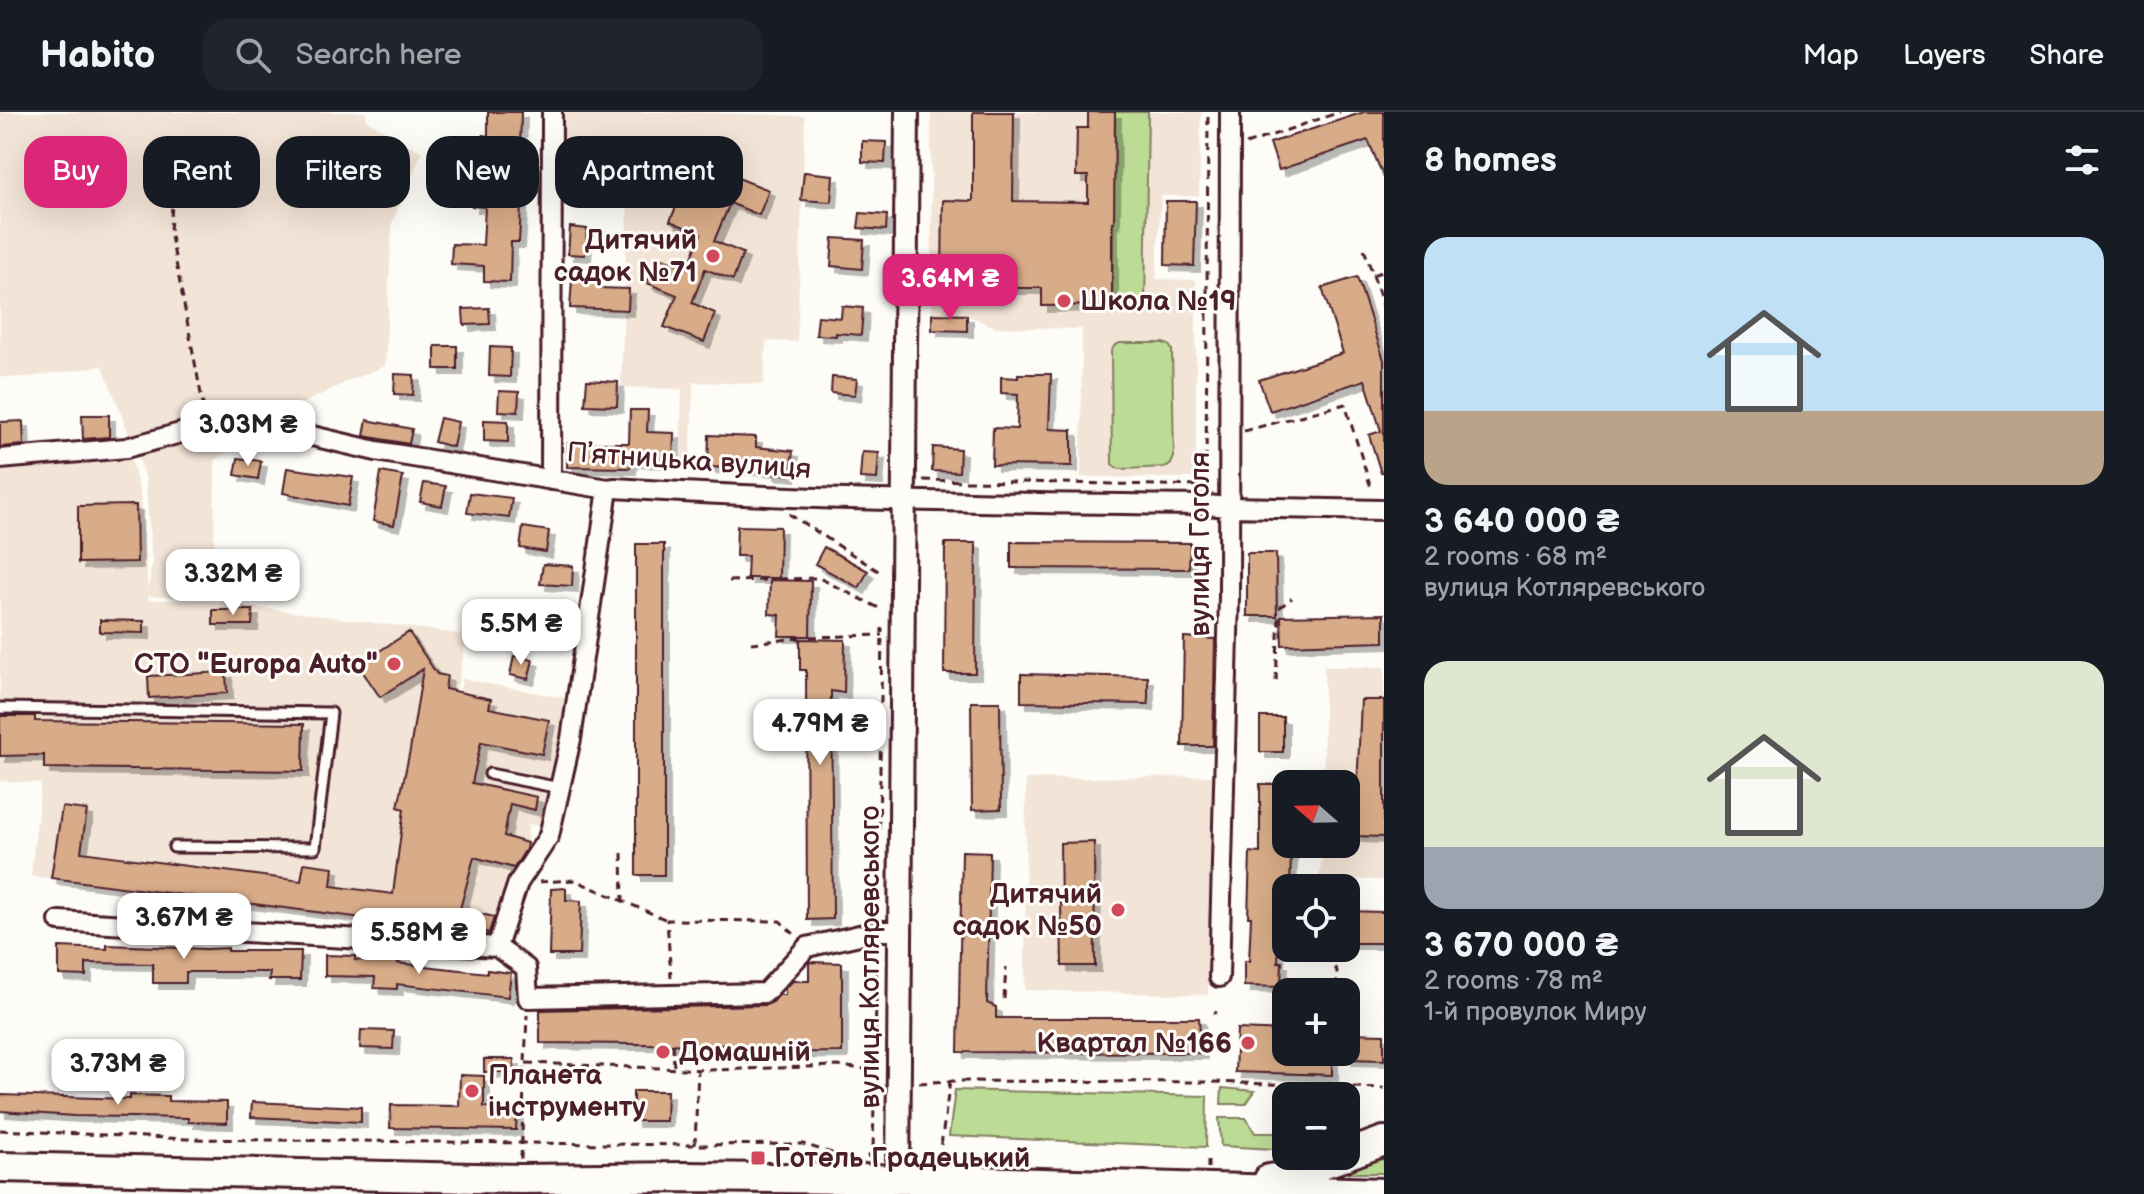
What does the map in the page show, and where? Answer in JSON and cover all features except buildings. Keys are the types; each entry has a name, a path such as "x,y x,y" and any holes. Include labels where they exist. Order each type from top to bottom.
{"main road":[{"path":"1360,1150 1384,1141"},
{"path":"0,1167 521,1179 898,1179 1100,1189 1212,1188 1384,1193"},
{"path":"1212,1188 1288,1176 1305,1170"}],"street":[{"path":"551,480 552,112"},
{"name":"вулиця Котляревського","path":"898,1179 907,112"},
{"name":"вулиця Гоголя","path":"1219,977 1229,597 1230,112"},
{"name":"Пʼятницька вулиця","path":"0,459 126,448 224,421 248,421 376,451 608,489 903,502 1384,510"},
{"path":"497,947 518,883 549,836 571,739 608,489"},
{"path":"59,921 497,947 526,968 528,998 765,993 807,947 877,931 901,931"}],"lane":[{"path":"0,708 331,713 315,848 174,847"},
{"path":"490,774 560,788"}],"path":[{"path":"923,481 1206,486 1208,112"},
{"path":"1243,146 1340,112"},
{"path":"172,208 170,231 206,425"},
{"path":"1364,249 1384,309"},
{"path":"1373,275 1384,271"},
{"path":"1240,432 1345,404 1372,491"},
{"path":"762,497 883,574"},
{"path":"779,579 819,578 883,610"},
{"path":"729,581 770,580"},
{"path":"1279,608 1292,598"},
{"path":"1276,681 1279,616"},
{"path":"810,637 882,635 873,1153"},
{"path":"751,643 800,638"},
{"path":"622,853 623,902"},
{"path":"518,883 574,880 667,920 780,921 807,947"},
{"path":"667,920 672,995"},
{"path":"1004,999 1006,967"},
{"path":"521,1179 528,998"},
{"path":"673,1044 674,1069"},
{"path":"526,1063 674,1069 838,1066 874,1070"},
{"path":"695,1145 698,1069"},
{"path":"941,1145 950,1081"},
{"path":"919,1083 1212,1082 1384,1088"},
{"path":"0,1130 186,1139 803,1144 842,1157"}],"shaded area":[{"path":"0,112 366,112 366,120 394,136 276,136 276,208 398,208 392,223 385,366 268,421 215,460 214,555 197,598 148,596 149,600 202,600 467,635 411,928 31,876 41,783 0,781 0,471 131,459 140,494 148,592 152,562 145,476 103,366 28,377 0,377"},
{"name":"Дитячий садок №71","path":"559,112 805,116 797,342 766,341 764,384 693,382 690,470 680,470 682,389 621,387 628,208 743,208 743,136 558,136"},
{"name":"Школа №19","path":"931,112 1201,112 1199,196 1161,196 1156,279 1196,280 1196,478 1081,477 1082,329 995,327 967,315 932,314"},
{"path":"410,145 422,152 410,180"},
{"path":"1324,667 1384,667 1384,880 1360,880 1360,874 1320,874 1322,858 1360,858 1360,770 1324,770"},
{"path":"462,679 570,699 542,826 528,824 521,870 493,943 416,926"},
{"name":"Дитячий садок №50","path":"1214,776 1208,995 1025,990 1026,779"}],"green space":[{"path":"1115,112 1148,112 1145,305 1112,305"},
{"path":"1120,343 1163,343 1172,350 1174,457 1167,467 1122,469 1112,464 1111,351"},
{"path":"1222,1088 1255,1091 1246,1104 1221,1104"},
{"path":"955,1090 1207,1096 1206,1147 949,1136"},
{"path":"1219,1118 1246,1118 1255,1133 1272,1133 1272,1149 1221,1146"},
{"path":"1384,1152 1384,1173 1324,1173 1360,1170 1360,1160"}],"place":[{"name":"Дитячий садок №71","path":"713,256"},
{"name":"Школа №19","path":"1064,301"},
{"name":"СТО \"Europa Auto\"","path":"394,664"},
{"name":"Дитячий садок №50","path":"1118,910"},
{"name":"Квартал №166","path":"1248,1043"},
{"name":"Домашній","path":"663,1052"},
{"name":"Планета інструменту","path":"472,1091"},
{"name":"Готель Градецький","path":"758,1158"}]}
